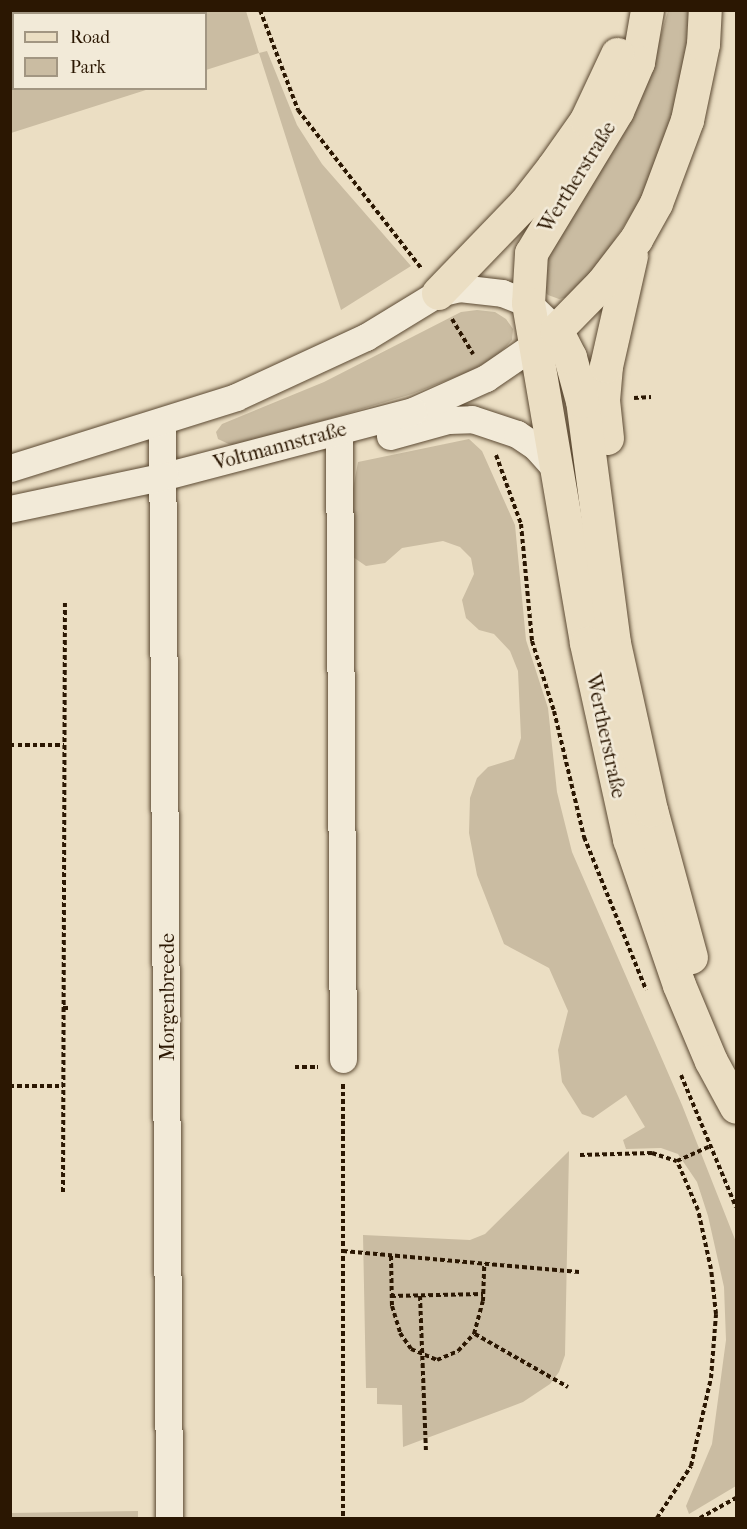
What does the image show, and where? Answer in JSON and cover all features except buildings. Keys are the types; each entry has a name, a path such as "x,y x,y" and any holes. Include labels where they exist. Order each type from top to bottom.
{"main road":[{"name":"Wertherstraße","path":"445,306 586,120 634,10"},
{"name":"Wertherstraße","path":"647,10 638,62 617,111 531,253 528,303 546,338 559,473 586,643 629,839 679,985 711,1061 736,1107"},
{"name":"Wertherstraße","path":"633,718 631,651 603,400 610,333 636,239 669,173 687,120 703,44 705,10"},
{"name":"Wertherstraße","path":"546,338 580,309 636,239"},
{"name":"Wertherstraße","path":"546,338 570,357 582,401 614,643 672,894 736,1095"}],"street":[{"path":"10,468 236,397 481,289 528,303"},
{"name":"Voltmannstraße","path":"10,509 165,476 339,431 435,402 486,378 546,338"},
{"path":"331,1063 339,431 363,439 472,419 517,434 535,446 559,473"},
{"name":"Morgenbreede","path":"162,422 165,476 169,1518"}],"path":[{"path":"260,10 298,110 334,161 402,241 445,306 479,365"},
{"path":"63,1192 65,603"},
{"path":"10,745 64,745"},
{"path":"63,837 70,837"},
{"path":"63,1008 71,1008"},
{"path":"295,1067 331,1063 343,1251 343,1518"},
{"path":"10,1086 63,1086"},
{"path":"580,1155 652,1153 677,1161 711,1146"},
{"path":"657,1518 691,1466 711,1378 715,1324 711,1269 698,1210 677,1161"},
{"path":"343,1251 579,1272"},
{"path":"391,1256 390,1296 400,1333 423,1356 437,1360 449,1356 474,1334 483,1294 484,1263"},
{"path":"390,1296 483,1294"},
{"path":"420,1296 426,1453"},
{"path":"474,1334 568,1387"},
{"path":"700,1518 736,1498"}],"green space":[{"path":"10,11 246,11 259,53 207,70 207,12 12,12 12,90 146,90 11,133"},
{"path":"668,11 692,11 673,122 638,204 595,270 569,297 559,299 548,295 540,287 546,250 627,128 645,88"},
{"path":"267,51 297,125 322,164 411,266 341,310 259,53"},
{"path":"477,310 495,312 506,319 513,329 512,340 496,357 468,372 412,394 235,447 218,439 216,432 222,424 324,382 461,312"},
{"path":"469,439 482,451 515,525 526,640 548,708 557,792 572,852 682,1105 736,1242 736,1486 689,1514 686,1506 712,1444 726,1340 724,1287 708,1216 697,1182 678,1154 661,1148 626,1149 623,1140 645,1127 626,1095 593,1118 582,1114 562,1082 558,1050 568,1011 549,968 504,944 477,875 469,833 470,798 477,778 488,767 514,759 521,738 518,671 510,651 494,634 479,630 466,618 462,600 474,574 471,558 460,547 443,541 402,548 385,563 366,566 353,557 352,494 358,462"},
{"path":"569,1151 565,1355 559,1372 550,1384 523,1402 403,1447 402,1405 377,1404 377,1388 366,1388 363,1235 470,1240 485,1234"},
{"path":"138,1511 138,1518 11,1518 11,1513"}]}
